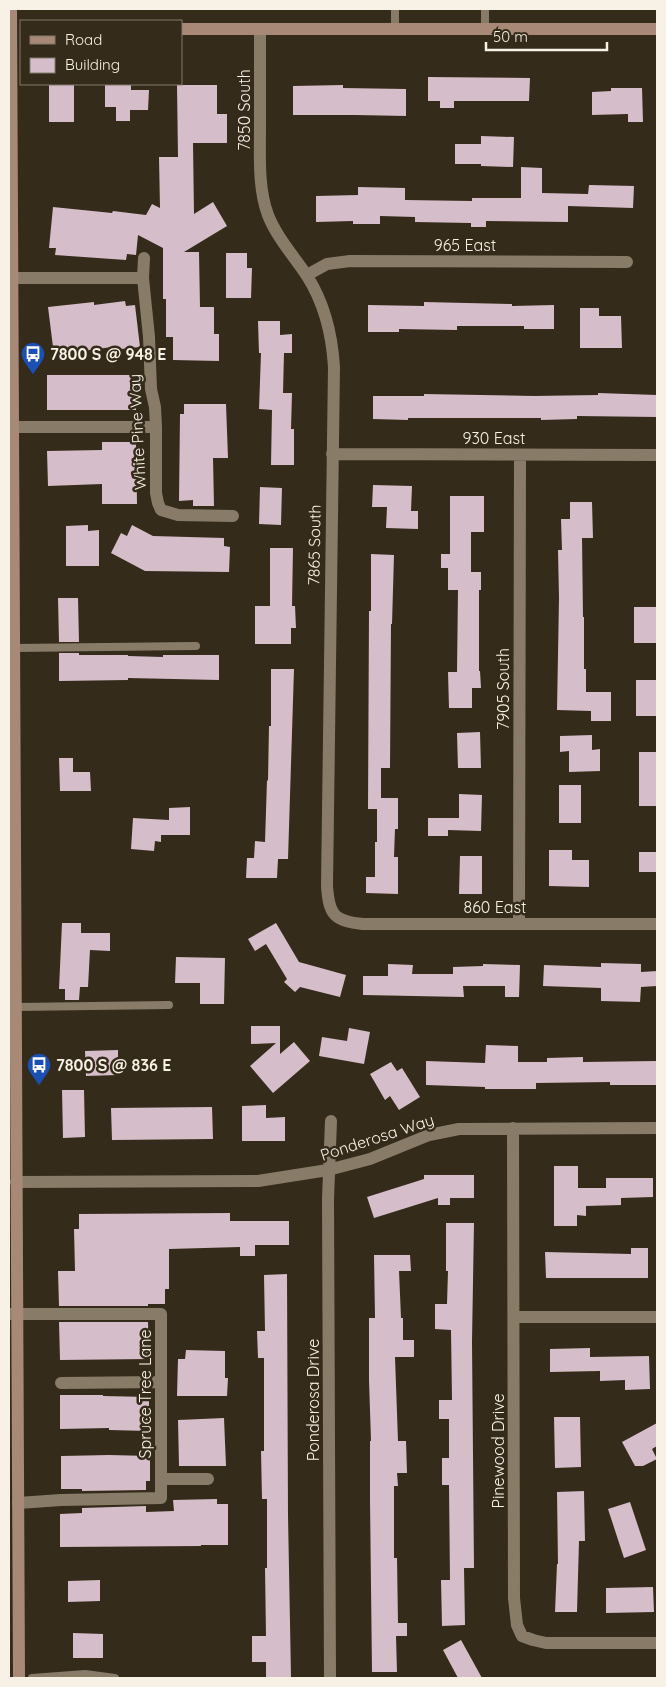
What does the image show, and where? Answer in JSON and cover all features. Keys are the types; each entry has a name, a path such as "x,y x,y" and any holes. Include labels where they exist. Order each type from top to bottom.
{"main road":[{"path":"11,9 14,29 11,542 14,648 12,676 16,1007 12,1024 16,1182 13,1314 18,1502 13,1547 18,1678"},
{"path":"182,29 657,28"}],"street":[{"name":"7850 South","path":"260,29 260,159 262,192"},
{"name":"7865 South","path":"262,192 268,214 278,235 318,295 332,342 334,367 327,886 330,907 334,916"},
{"name":"White Pine Way","path":"144,258 143,278 150,337 150,389 155,407 156,493 158,503 161,510 178,516 233,516"},
{"name":"965 East","path":"307,276 327,264 350,261 627,262"},
{"path":"12,278 143,278"},
{"path":"13,427 156,427"},
{"name":"930 East","path":"332,454 657,455"},
{"name":"7905 South","path":"519,923 520,455"},
{"name":"860 East","path":"334,916 342,921 363,924 657,924"},
{"name":"Ponderosa Drive","path":"330,1678 328,1170 331,1122"},
{"name":"Pinewood Drive","path":"513,1128 514,1598 517,1625 522,1636 546,1643 657,1643"},
{"name":"Ponderosa Way","path":"16,1182 258,1181 328,1170 370,1159 428,1135 459,1129 657,1128"},
{"name":"Spruce Tree Lane","path":"13,1314 161,1314 160,1498 18,1502"},
{"path":"514,1317 657,1317"},
{"path":"61,1383 161,1382"},
{"path":"161,1479 208,1479"}],"lane":[{"path":"395,9 395,29"},
{"path":"485,9 485,29"},
{"path":"14,648 196,646"},
{"path":"16,1007 169,1005"},
{"path":"32,1678 85,1674 115,1678"}],"building":[{"path":"428,77 530,78 529,101 454,101 454,108 440,108 440,101 428,101"},
{"path":"49,85 74,85 74,122 49,122"},
{"path":"105,85 131,85 131,90 149,90 148,110 130,110 130,121 116,121 116,107 105,107"},
{"path":"177,85 217,85 217,114 227,114 227,143 193,143 194,214 213,202 227,226 184,252 199,252 200,307 214,307 214,334 219,334 219,361 173,360 173,337 166,337 166,299 163,299 163,248 138,235 136,255 127,254 126,260 55,255 56,248 49,248 53,207 146,215 152,204 160,208 159,157 178,157"},
{"path":"343,85 343,88 406,89 406,116 293,115 293,86"},
{"path":"611,88 642,88 643,122 628,122 628,114 592,115 592,92 611,91"},
{"path":"481,136 514,137 513,167 455,164 455,144 481,144"},
{"path":"521,167 542,168 542,193 588,194 589,185 634,186 633,208 568,206 568,222 486,221 486,227 471,227 471,223 415,222 415,217 380,216 380,224 353,224 353,221 316,222 316,196 358,195 358,187 405,188 405,200 472,201 472,198 521,198"},
{"path":"226,253 247,253 247,268 252,268 251,298 226,298"},
{"path":"125,301 126,306 135,305 140,347 112,350 112,347 54,355 48,307 94,302 94,305"},
{"path":"424,302 512,304 512,306 554,305 554,329 524,329 524,326 457,326 457,330 399,329 399,332 368,332 368,305 424,306"},
{"path":"580,308 599,308 599,316 621,316 622,348 580,348"},
{"path":"258,321 280,321 280,335 292,334 292,353 284,353 283,393 292,393 291,429 294,429 294,465 271,465 272,410 259,409 261,353 259,353"},
{"path":"47,375 137,375 136,410 47,410"},
{"path":"598,393 657,395 657,417 577,416 577,419 541,420 541,418 373,419 373,396 424,396 424,394 534,396 598,395"},
{"path":"184,404 226,404 228,458 213,458 214,506 193,506 193,500 179,501 180,414 184,414"},
{"path":"102,442 136,442 137,504 102,504 102,484 48,486 47,451 102,450"},
{"path":"373,485 412,486 411,511 418,511 418,529 386,528 387,507 372,507"},
{"path":"260,487 282,488 281,525 259,524"},
{"path":"450,496 484,496 484,532 471,532 471,572 481,572 481,590 479,590 479,671 481,688 472,688 472,708 449,708 448,672 457,672 458,590 448,590 448,568 441,568 441,554 450,554"},
{"path":"570,502 592,502 593,538 582,538 584,669 586,669 586,692 611,692 611,721 591,721 591,711 557,710 558,550 562,550 561,519 570,519"},
{"path":"88,525 88,531 99,530 99,566 66,566 66,526"},
{"path":"132,525 153,536 224,538 224,546 230,547 229,572 145,571 111,553 121,533 127,536"},
{"path":"270,548 293,548 292,606 295,606 296,628 291,628 291,644 255,644 255,606 270,606"},
{"path":"371,554 394,555 391,624 390,768 381,768 381,798 398,798 398,829 395,829 394,857 398,857 398,894 366,893 366,877 375,877 375,842 377,842 377,809 368,809"},
{"path":"58,598 78,598 79,642 59,642"},
{"path":"634,607 657,607 657,643 634,643"},
{"path":"59,653 163,657 163,655 219,655 219,680 128,678 128,680 59,681"},
{"path":"271,669 294,669 288,859 278,859 277,878 246,878 247,858 254,858 255,841 265,842 269,726 271,726"},
{"path":"636,680 657,680 657,716 636,716"},
{"path":"480,732 481,768 458,768 457,733"},
{"path":"592,735 592,750 600,749 600,771 569,772 569,751 560,752 560,736"},
{"path":"639,752 657,752 657,806 639,806"},
{"path":"59,758 73,758 73,772 90,772 91,791 60,791"},
{"path":"559,785 581,785 581,823 559,823"},
{"path":"459,794 482,795 481,831 448,830 448,836 428,836 428,818 459,818"},
{"path":"190,807 190,835 161,835 161,842 155,841 154,851 131,849 133,818 169,820 169,808"},
{"path":"549,850 572,850 572,860 589,860 589,887 549,886"},
{"path":"639,852 657,852 657,872 639,872"},
{"path":"460,856 482,856 482,894 459,894"},
{"path":"62,923 81,923 81,933 110,933 110,951 90,950 88,987 80,987 79,1000 65,1000 65,989 59,989"},
{"path":"276,923 299,962 346,975 340,997 300,987 295,992 284,982 287,979 266,944 255,951 248,939"},
{"path":"176,957 225,958 224,1004 200,1004 200,983 175,983"},
{"path":"601,963 641,964 641,972 657,971 657,986 641,987 640,1002 601,1001 601,988 543,986 544,965 601,967"},
{"path":"388,964 413,965 412,974 453,974 453,967 483,966 483,964 520,965 519,997 505,997 505,986 463,986 464,997 363,995 363,976 388,976"},
{"path":"251,1026 280,1026 280,1054 294,1042 310,1061 273,1093 250,1066 276,1043 251,1044"},
{"path":"349,1028 370,1032 364,1064 319,1056 322,1037 347,1041"},
{"path":"486,1045 518,1046 518,1062 547,1062 547,1058 583,1057 583,1062 656,1061 656,1085 610,1085 610,1082 536,1083 536,1089 485,1089 485,1087 426,1085 426,1061 485,1063"},
{"path":"118,1050 118,1075 86,1076 85,1051"},
{"path":"391,1062 397,1071 402,1068 420,1097 399,1110 390,1096 385,1100 370,1074"},
{"path":"62,1090 84,1090 85,1137 63,1138"},
{"path":"266,1105 266,1118 285,1117 285,1141 242,1141 242,1106"},
{"path":"212,1107 213,1139 112,1140 111,1108"},
{"path":"554,1166 578,1166 578,1188 606,1188 606,1178 653,1178 653,1197 621,1198 621,1205 586,1206 586,1216 577,1215 577,1226 554,1226"},
{"path":"424,1175 474,1175 474,1198 450,1198 450,1205 438,1205 438,1198 374,1218 367,1197 424,1179"},
{"path":"230,1213 230,1221 289,1221 289,1245 255,1245 255,1256 240,1256 240,1247 169,1249 169,1289 165,1289 165,1304 148,1304 148,1306 59,1306 58,1271 75,1271 74,1229 79,1229 79,1214"},
{"path":"446,1223 474,1223 472,1342 474,1568 464,1568 465,1625 442,1626 441,1580 450,1580 449,1485 442,1485 442,1458 449,1458 449,1419 439,1419 439,1400 452,1400 451,1330 435,1329 435,1304 447,1304"},
{"path":"631,1248 648,1248 648,1278 546,1278 545,1252 631,1254"},
{"path":"374,1255 410,1255 411,1271 399,1271 403,1340 414,1340 414,1357 395,1357 398,1441 406,1441 407,1473 397,1473 398,1486 394,1486 394,1558 397,1558 398,1623 407,1623 407,1636 396,1636 397,1672 372,1672 369,1318 375,1318"},
{"path":"287,1274 291,1677 266,1677 266,1662 252,1662 252,1636 266,1636 267,1499 262,1499 261,1451 264,1451 264,1358 258,1358 257,1331 265,1331 264,1275"},
{"path":"59,1322 148,1322 149,1359 60,1360"},
{"path":"590,1348 590,1357 649,1356 650,1389 625,1390 625,1380 600,1381 600,1371 550,1372 550,1349"},
{"path":"186,1350 225,1351 225,1378 228,1378 227,1396 177,1396 178,1359 185,1359"},
{"path":"60,1395 149,1397 149,1431 109,1430 109,1428 60,1429"},
{"path":"554,1417 580,1417 581,1467 555,1468"},
{"path":"224,1418 226,1466 179,1466 178,1420"},
{"path":"657,1423 657,1446 652,1449 657,1459 643,1466 635,1466 622,1442"},
{"path":"61,1456 150,1456 150,1481 146,1481 146,1490 82,1491 82,1489 61,1489"},
{"path":"584,1491 585,1541 579,1541 577,1612 555,1612 558,1564 557,1492"},
{"path":"217,1499 217,1504 228,1504 228,1545 60,1547 60,1514 82,1513 82,1508 146,1506 146,1512 174,1511 173,1500"},
{"path":"630,1502 646,1550 624,1558 608,1509"},
{"path":"100,1580 100,1601 68,1602 68,1581"},
{"path":"653,1587 654,1612 606,1613 606,1588"},
{"path":"73,1633 103,1634 103,1658 73,1658"},
{"path":"461,1640 482,1678 458,1678 443,1650"}],"place":[{"name":"7800 S @ 948 E","path":"33,375"},
{"name":"7800 S @ 836 E","path":"39,1086"}]}
